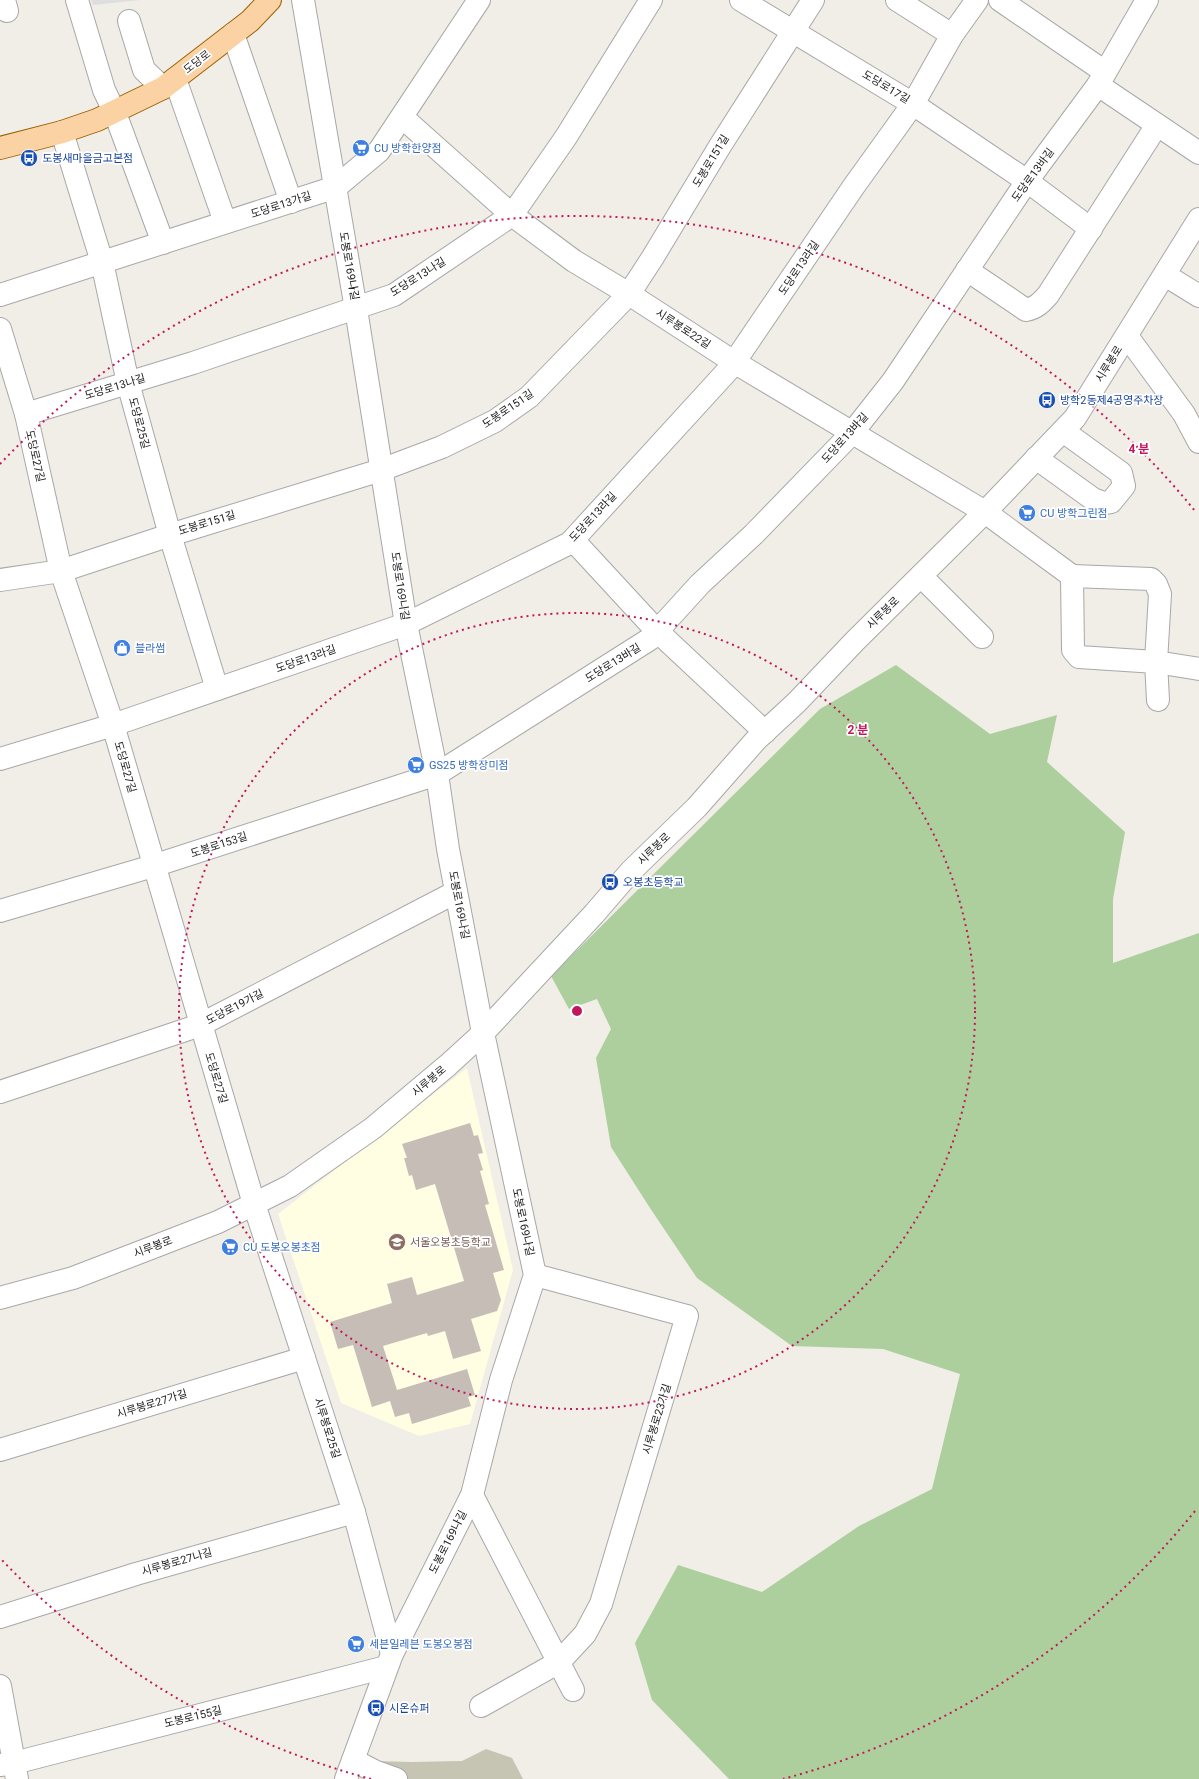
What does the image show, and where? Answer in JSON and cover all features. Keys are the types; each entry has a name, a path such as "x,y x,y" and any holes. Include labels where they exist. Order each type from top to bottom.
{"main road":[{"name":"도당로","path":"0,148 62,132 115,112 169,84 250,21 270,0"}],"street":[{"path":"78,0 104,90 115,112 163,243"},
{"name":"도봉로169나길","path":"303,0 336,187 406,624 437,774 456,892 483,1033 535,1275 501,1380 472,1495 389,1660 349,1770"},
{"name":"도당로13가길","path":"0,295 336,187 379,151 479,0"},
{"name":"도당로13나길","path":"26,414 128,383 356,309 394,295 512,215 566,137 651,0"},
{"name":"도당로17길","path":"741,0 794,30 913,104 1027,181 1091,229"},
{"name":"도봉로151길","path":"0,580 61,571 170,535 381,470 442,447 495,421 529,397 628,294 653,257 720,146 813,0"},
{"path":"898,0 952,34"},
{"name":"도당로13라길","path":"0,759 113,725 406,624 570,543 734,362 854,186 913,104 952,34 977,0"},
{"path":"1000,0 1102,79 1157,125 1199,153"},
{"name":"도당로13바길","path":"437,774 650,639 700,584 754,534 852,433 893,381 1027,181 1102,79 1147,0"},
{"path":"129,21 144,70 169,84 225,222"},
{"path":"233,34 291,202"},
{"name":"시루봉로22길","path":"402,116 512,215 574,261 734,362 985,512"},
{"path":"967,270 1026,310 1033,309 1040,304 1048,295 1157,125"},
{"name":"도당로25길","path":"62,132 102,262 128,383 170,535 217,689"},
{"name":"시루봉로","path":"0,1298 73,1278 218,1222 290,1186 373,1128 483,1033 594,914 631,871 697,807 765,732 798,702 855,641 985,512 1075,418 1199,219"},
{"path":"1164,275 1199,296"},
{"name":"도당로27길","path":"0,329 26,414 61,571 113,725 200,1025 254,1204"},
{"path":"1127,336 1184,414 1199,442"},
{"path":"1036,458 1093,499 1104,503 1111,502 1124,486 1121,473 1063,431"},
{"path":"985,512 1072,576 1151,579 1156,584 1160,594 1156,662 1158,700"},
{"path":"573,540 657,632 765,732"},
{"path":"921,576 982,637"},
{"path":"1072,576 1073,650 1079,657 1156,662 1199,669"},
{"name":"도봉로153길","path":"0,911 154,866 437,774"},
{"name":"도당로19가길","path":"0,1092 200,1025 456,892"},
{"name":"시루봉로25길","path":"254,1204 354,1512 389,1660"},
{"name":"시루봉로23가길","path":"535,1275 687,1316 601,1604 586,1634 559,1662"},
{"name":"시루봉로27가길","path":"0,1450 304,1358"},
{"path":"472,1495 559,1662 572,1690"},
{"name":"시루봉로27나길","path":"0,1617 136,1574 354,1512"},
{"name":"도봉로155길","path":"10,1769 389,1660"},
{"path":"481,1706 559,1662"},
{"path":"0,1686 10,1769"},
{"path":"349,1770 374,1771 396,1779"}],"shaded area":[{"path":"91,0 140,0 93,5"},
{"name":"서울오봉초등학교","path":"467,1068 513,1270 470,1424 419,1436 341,1403 278,1214"},
{"path":"486,1749 512,1758 523,1779 369,1779 376,1761 462,1761"}],"green space":[{"path":"896,665 990,734 1057,715 1047,762 1125,832 1113,899 1113,963 1199,933 1199,1779 729,1779 652,1700 635,1643 678,1565 762,1592 859,1526 932,1489 960,1374 883,1349 792,1346 697,1278 611,1147 596,1058 611,1029 597,999 569,1009 551,976 820,709"}],"building":[{"path":"470,1123 474,1136 478,1135 483,1153 478,1154 483,1170 480,1171 489,1204 485,1205 504,1270 493,1273 501,1300 497,1311 471,1319 481,1351 453,1359 445,1331 428,1336 427,1333 383,1346 397,1390 467,1369 475,1395 468,1397 471,1406 412,1424 409,1413 395,1417 390,1401 372,1407 353,1345 338,1349 330,1322 392,1303 387,1284 412,1277 417,1295 464,1281 435,1184 416,1190 412,1175 409,1176 404,1158 407,1158 402,1144"}],"place":[{"name":"CU 방학한양점","path":"361,148"},
{"name":"도봉새마을금고본점","path":"29,158"},
{"name":"방학2동제4공영주차장","path":"1047,400"},
{"name":"CU 방학그린점","path":"1027,513"},
{"name":"블라썸","path":"122,648"},
{"name":"GS25 방학장미점","path":"416,765"},
{"name":"오봉초등학교","path":"610,882"},
{"name":"서울오봉초등학교","path":"397,1242"},
{"name":"CU 도봉오봉초점","path":"230,1247"},
{"name":"세븐일레븐 도봉오봉점","path":"356,1644"},
{"name":"시온슈퍼","path":"376,1708"}]}
